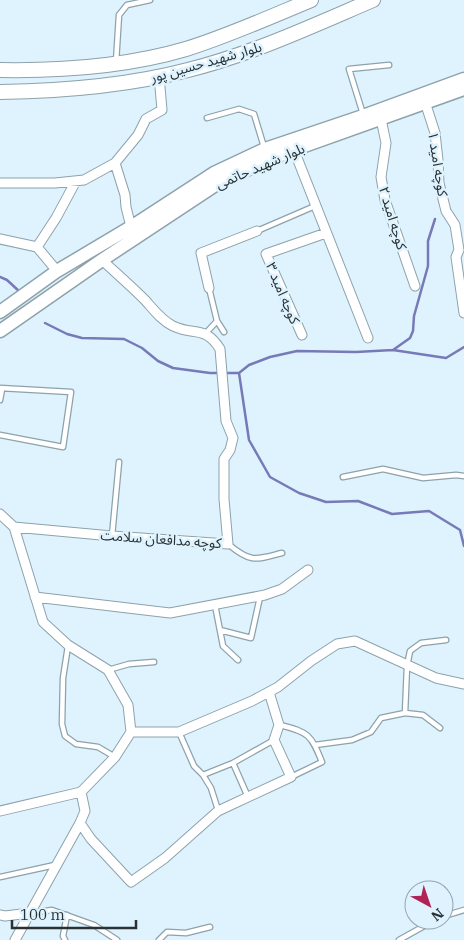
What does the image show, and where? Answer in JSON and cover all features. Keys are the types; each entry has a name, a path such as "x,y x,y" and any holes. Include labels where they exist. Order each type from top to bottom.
{"main road":[{"name":"بلوار شهيد حسین پور","path":"0,70 91,67 136,60 185,49 228,34 310,0"},
{"name":"بلوار شهيد حسین پور","path":"0,92 96,87 159,76 205,65 272,43 373,0"},
{"name":"بلوار شهید حاتمی","path":"0,330 210,187 292,145 363,116 464,79"},
{"name":"بلوار شهید حاتمی","path":"0,312 57,271 131,228 214,173 265,149 292,145 381,119 464,89"}],"street":[{"path":"0,183 55,183 84,180 115,163 138,135 146,119 162,110 159,76"},
{"name":"کوچه امید ۱","path":"425,102 435,133 439,183 446,211 455,225 458,250 456,257 464,313"},
{"name":"کوچه امید ۲","path":"381,119 386,143 381,177 384,200 415,286"},
{"path":"292,145 368,338"},
{"path":"115,163 125,195 131,228"},
{"path":"37,247 56,218 76,181"},
{"path":"209,288 201,253 257,231"},
{"name":"کوچه امید ۳","path":"302,335 266,254 326,233"},
{"path":"0,239 37,247 57,271"},
{"path":"102,260 144,299 157,314 173,326 206,333"},
{"name":"کوچه مدافعان سلامت","path":"14,526 112,536 228,544 224,498 224,459 230,450 233,438 226,421 222,361 217,345 206,333"},
{"path":"0,514 14,526 43,622 68,645 108,670 128,705 131,732 115,757 81,792 0,811"},
{"path":"35,597 170,613 260,596 282,589 308,570"},
{"path":"131,732 179,732 278,688 337,644 355,642 436,678 464,684"},
{"path":"80,823 91,839 131,882 164,858 218,810 291,777 274,740 279,725 269,692"},
{"path":"15,940 80,823 85,811 81,792"},
{"path":"0,915 30,913"}],"lane":[{"path":"116,63 119,14 127,5 150,0"},
{"path":"363,116 349,68 389,65"},
{"path":"207,118 240,109 254,114 265,149"},
{"path":"257,231 316,206"},
{"path":"209,288 218,320 224,332"},
{"path":"206,333 218,320"},
{"path":"0,400 1,388 71,392 63,448 0,435"},
{"path":"112,536 119,462"},
{"path":"343,477 383,469 423,478 464,476"},
{"path":"228,544 238,553 249,558 257,559 282,553"},
{"path":"220,630 251,638 260,596"},
{"path":"215,604 223,646 238,660"},
{"path":"405,713 407,666 410,651 421,644 446,640"},
{"path":"68,645 63,678 62,724 65,736 76,744 98,747 115,757"},
{"path":"108,670 129,664 154,662"},
{"path":"315,745 352,740 372,732 381,718 405,713 423,715 440,728"},
{"path":"279,725 300,730 309,736 322,762 291,777"},
{"path":"179,732 194,766 212,788 218,810"},
{"path":"203,775 233,763 274,740"},
{"path":"233,763 248,797"},
{"path":"0,877 57,865"},
{"path":"30,913 52,910 94,925 117,940"},
{"path":"66,940 64,936 67,916"},
{"path":"159,940 168,932 186,934 210,927"},
{"path":"399,940 417,930"}],"waterway":[{"path":"393,350 410,338 413,331 414,316 428,266 428,241 435,219"},
{"path":"0,277 7,280 20,292"},
{"path":"45,323 67,334 82,338 124,339 142,348 158,361 173,368 210,373 239,373 249,365 270,357 297,351 356,352 393,350 446,358 464,347"},
{"path":"239,373 249,440 270,477 299,493 326,502 358,501 392,514 429,511 460,530 464,546"}]}
